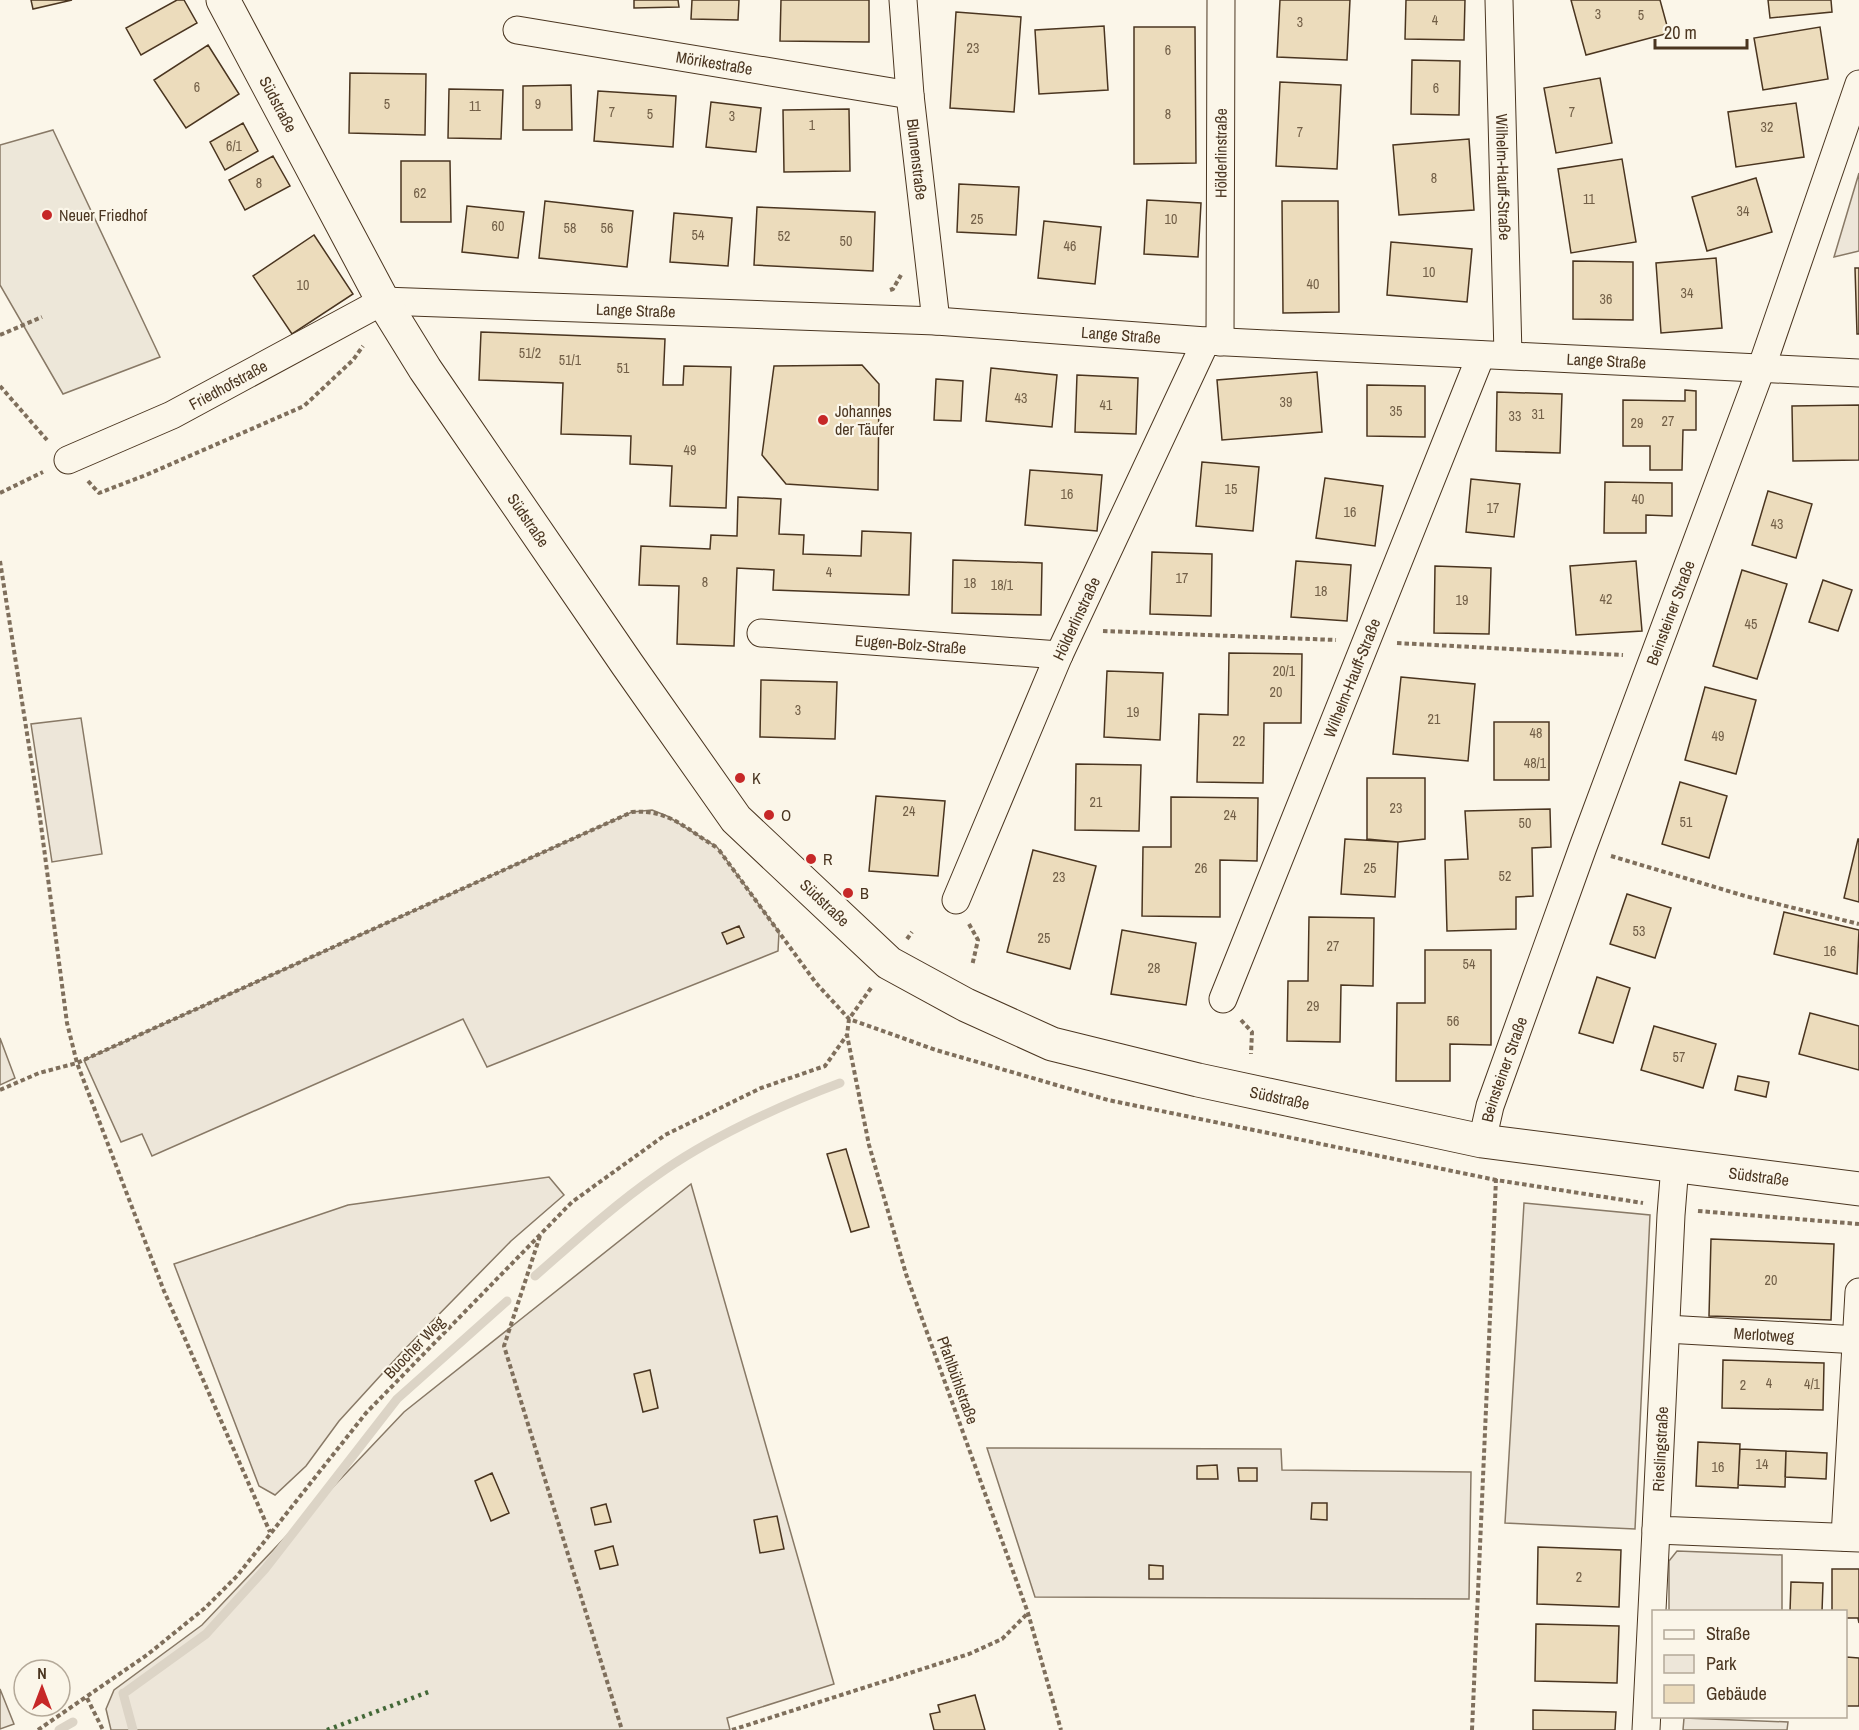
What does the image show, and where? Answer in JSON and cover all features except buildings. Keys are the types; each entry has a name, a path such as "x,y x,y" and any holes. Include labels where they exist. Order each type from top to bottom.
{"street":[{"name":"Südstraße","path":"223,0 383,301 424,369 736,819 889,963 966,1005 1052,1044 1263,1095 1482,1141 1859,1189"},
{"name":"Blumenstraße","path":"903,0 910,95 936,321"},
{"name":"Hölderlinstraße","path":"956,900 1059,655 1213,341 1221,0"},
{"name":"Wilhelm-Hauff-Straße","path":"1222,999 1366,641 1495,355 1499,0"},
{"name":"Mörikestraße","path":"518,30 910,95"},
{"name":"Beinsteiner Straße","path":"1482,1141 1490,1106 1583,847 1761,369 1859,84"},
{"name":"Lange Straße","path":"383,301 936,321 1213,341 1859,374"},
{"name":"Friedhofstraße","path":"68,460 172,415 383,301"},
{"name":"Eugen-Bolz-Straße","path":"761,633 1059,655"},
{"name":"Rieslingstraße","path":"1646,1730 1675,1165"},
{"path":"1656,1530 1852,1538 1859,1292"},
{"name":"Merlotweg","path":"1666,1329 1857,1339"}],"path":[{"path":"882,290 894,290 906,266"},
{"path":"0,335 42,316"},
{"path":"0,386 20,412 99,493 304,406 353,360 364,344"},
{"path":"0,493 68,460"},
{"path":"0,561 39,810 68,1023 76,1063 164,1291 270,1532"},
{"path":"1071,629 1366,641 1654,657"},
{"name":"Pfahlbühlstraße","path":"0,1090 39,1072 76,1063 632,812 652,810 668,816 717,847 816,983 849,1019 846,1035 869,1145 906,1274 1028,1613 1061,1730"},
{"path":"1583,847 1744,896 1859,924"},
{"path":"956,900 978,940 972,966"},
{"path":"1222,999 1252,1032 1251,1054"},
{"name":"Buocher Weg","path":"38,1730 87,1698 205,1608 237,1576 366,1413 572,1202 665,1135 761,1088 825,1066 846,1035"},
{"path":"1472,1730 1496,1180"},
{"path":"540,1234 504,1346 622,1730"},
{"path":"732,1730 969,1654 1002,1639 1028,1613"},
{"path":"87,1698 103,1730"}],"green space":[{"path":"1859,173 1859,251 1834,257"},
{"path":"81,718 102,854 52,862 31,724"},
{"path":"652,810 667,816 717,847 779,932 778,951 487,1067 463,1019 152,1156 142,1134 121,1142 84,1060 632,812"},
{"path":"0,1038 15,1078 0,1085"},
{"path":"549,1177 564,1195 511,1241 402,1352 339,1421 306,1466 275,1495 259,1486 174,1264 348,1205"},
{"path":"691,1184 834,1684 727,1718 730,1730 111,1730 106,1709 114,1690 202,1625 404,1412"},
{"path":"1524,1203 1650,1215 1635,1529 1505,1523"},
{"path":"987,1448 1281,1449 1282,1470 1471,1472 1469,1599 1035,1597"},
{"path":"1677,1551 1782,1555 1782,1610 1669,1610 1669,1561"},
{"path":"0,1689 14,1724 0,1729"},
{"path":"1684,1718 1788,1722 1787,1730 1683,1730"}],"shaded area":[{"name":"Neuer Friedhof","path":"53,130 160,357 63,394 0,285 0,145"}],"waterway":[{"path":"535,1276 594,1224 676,1162 745,1124 840,1083"},
{"path":"127,1691 206,1634 265,1569 397,1399 507,1301"},
{"path":"123,1693 133,1730"},
{"path":"59,1730 73,1722"}],"hedge":[{"path":"327,1730 431,1691"}],"place":[{"name":"Neuer Friedhof","path":"47,215"},
{"name":"Johannes der Täufer","path":"823,420"},
{"name":"K","path":"740,778"},
{"name":"O","path":"769,815"},
{"name":"R","path":"811,859"},
{"name":"B","path":"848,893"}]}
